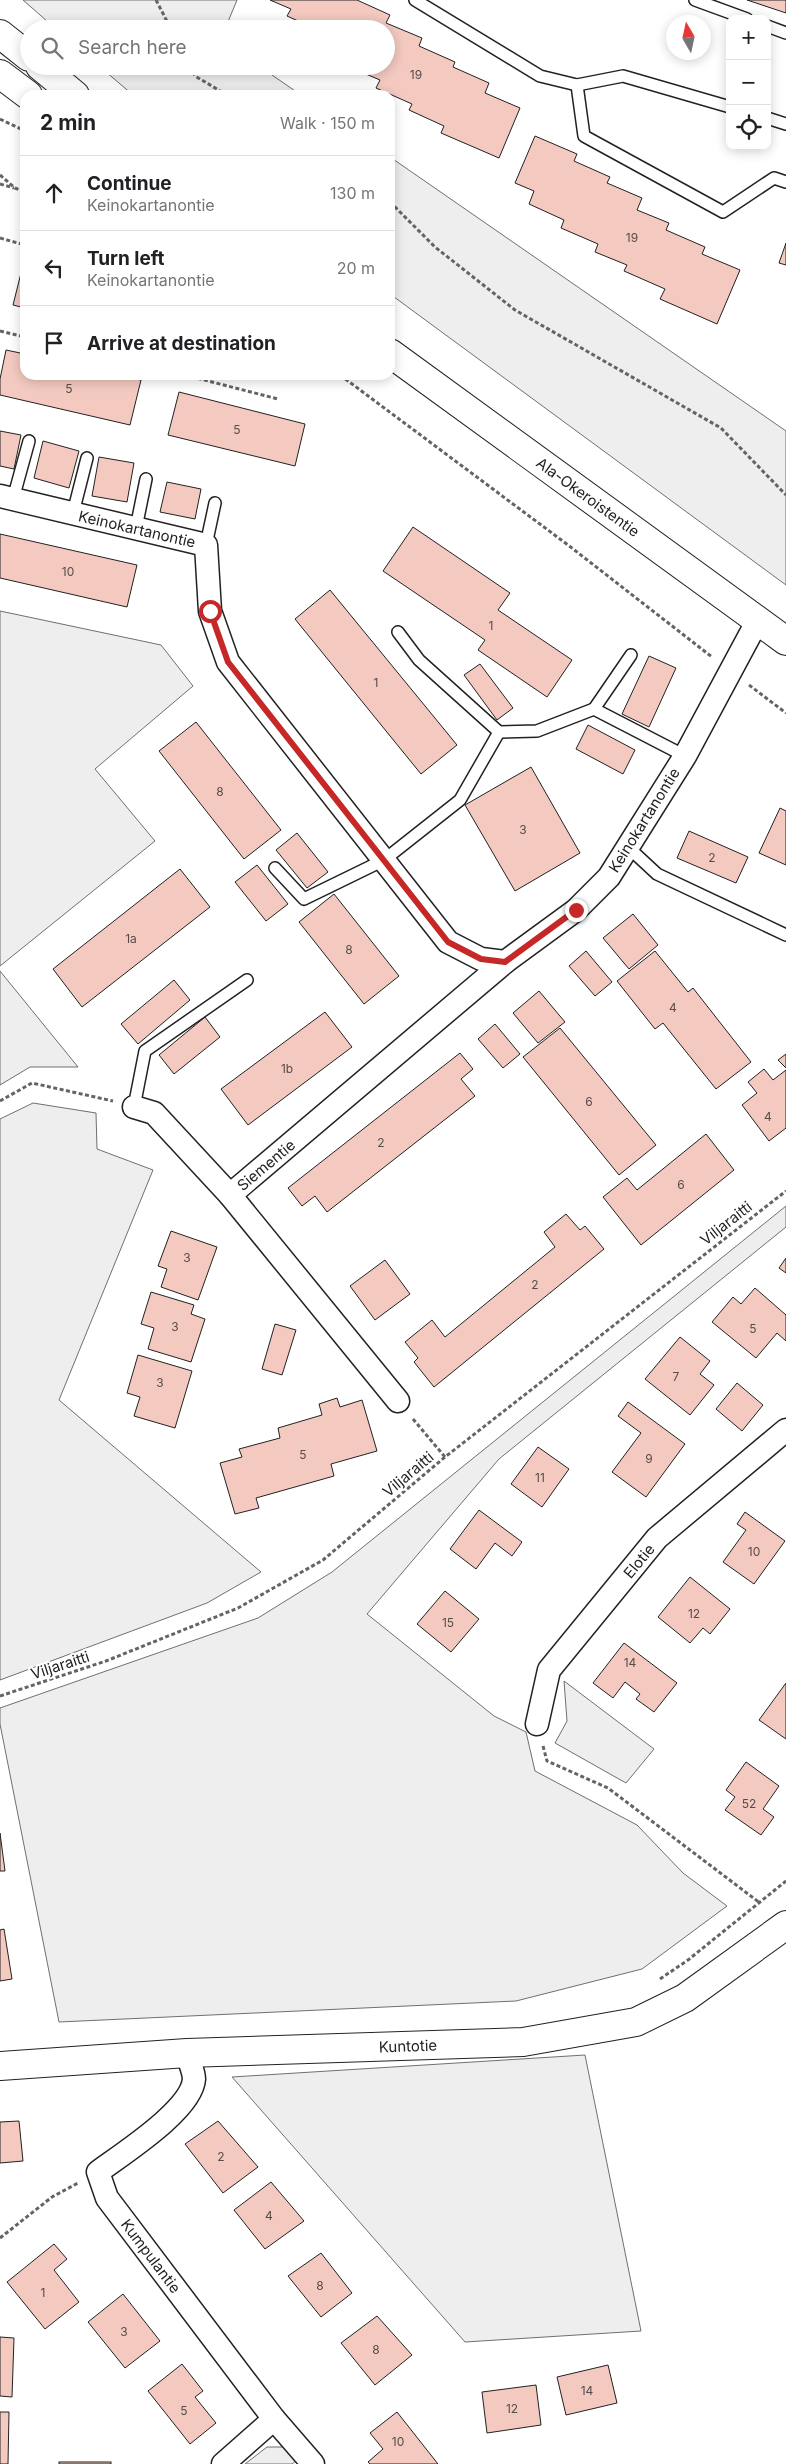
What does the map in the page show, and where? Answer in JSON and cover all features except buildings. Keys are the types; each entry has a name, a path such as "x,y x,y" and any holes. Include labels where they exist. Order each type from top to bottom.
{"street":[{"path":"0,34 20,51"},
{"path":"0,74 21,90"},
{"path":"51,75 69,90"},
{"name":"Ala-Okeroistentie","path":"395,357 786,640"},
{"name":"Keinokartanontie","path":"7,497 206,545 210,611 228,662 448,942 481,959 505,962 576,910 609,876 685,756 758,620"},
{"name":"Siementie","path":"398,1401 230,1195 505,962"},
{"path":"134,1107 154,1113 230,1195"},
{"name":"Elotie","path":"537,1724 549,1670 657,1538 786,1430"},
{"name":"Kuntotie","path":"0,2066 187,2053 523,2042 636,2022 686,1998 786,1925"},
{"path":"98,2172 153,2131 185,2103 194,2080 187,2053"},
{"name":"Kumpulantie","path":"98,2172 107,2198 274,2419 313,2464"},
{"path":"223,2464 274,2419"}],"lane":[{"path":"415,0 540,76 577,85 623,76 726,106"},
{"path":"695,0 736,15"},
{"path":"771,27 786,33"},
{"path":"577,85 584,136 723,212 774,178 786,182"},
{"path":"771,119 786,124"},
{"path":"7,497 29,440"},
{"path":"73,513 88,458"},
{"path":"136,528 146,479"},
{"path":"206,545 215,503"},
{"path":"398,632 419,660 499,732 537,731 594,709 631,655"},
{"path":"594,709 685,756"},
{"path":"275,868 304,899 384,860 460,800 499,732"},
{"path":"628,848 657,874 786,935"},
{"path":"134,1107 145,1051 247,980"}],"path":[{"path":"156,0 166,20"},
{"path":"194,75 219,90"},
{"path":"0,119 20,129"},
{"path":"0,175 15,188"},
{"path":"0,184 20,190"},
{"path":"395,207 435,247 515,310 721,428 786,495"},
{"path":"0,238 20,244"},
{"path":"0,331 20,336"},
{"path":"204,380 278,399"},
{"path":"347,380 568,545 786,713"},
{"path":"0,1101 32,1083 134,1107"},
{"name":"Viljaraitti","path":"0,1696 106,1661 238,1608 323,1560 445,1457 786,1191"},
{"path":"398,1401 445,1457"},
{"path":"537,1724 546,1761 608,1788 760,1903"},
{"path":"657,1981 688,1960 786,1881"},
{"path":"0,2238 52,2197 98,2172"}],"shaded area":[{"path":"23,0 237,0 229,20 46,20"},
{"path":"110,75 272,75 294,90 127,90"},
{"path":"395,160 786,431 786,585 395,298"},
{"path":"0,611 161,645 193,686 95,769 155,841 0,966"},
{"path":"0,971 78,1067 30,1067 0,1085"},
{"path":"33,1103 96,1113 97,1149 153,1170 59,1400 261,1572 207,1603 0,1680 0,1119"},
{"path":"786,1206 786,1227 499,1459 367,1614 494,1716 526,1732 535,1771 637,1825 683,1873 727,1906 642,1969 516,2001 59,2022 0,1724 0,1708 258,1618 332,1572"},
{"path":"564,1681 654,1749 626,1783 555,1743 567,1721"},
{"path":"585,2055 641,2331 465,2342 232,2077"},
{"path":"267,2447 286,2447 297,2460 292,2464 245,2464"}],"route":[{"path":"210,611 228,662 448,942 481,959 505,962 576,910"}]}
